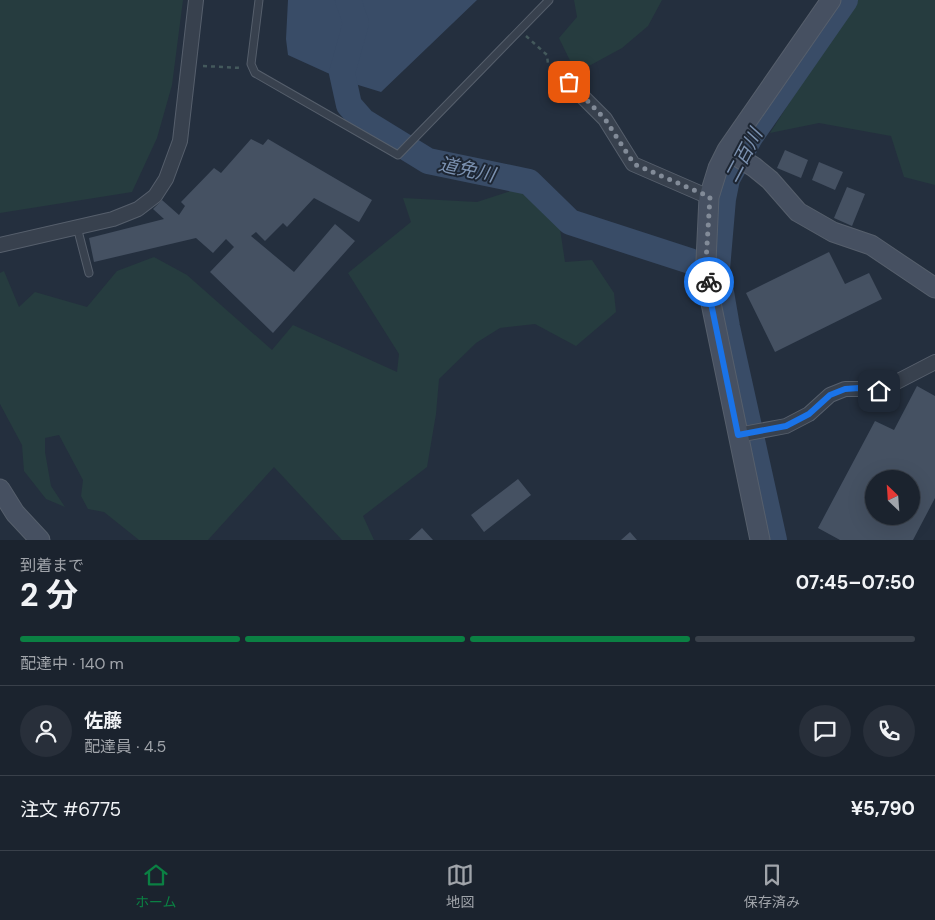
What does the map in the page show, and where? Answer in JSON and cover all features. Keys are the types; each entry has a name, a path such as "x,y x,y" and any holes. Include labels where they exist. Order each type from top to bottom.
{"street":[{"path":"0,245 113,219 138,209 155,196 166,179 180,141 196,0"},
{"path":"760,540 711,303 707,269 707,217 718,168 727,150 832,0"},
{"path":"569,82 605,119 634,164 710,197"},
{"path":"727,150 754,167 770,180 798,212 833,232 871,245 935,288"},
{"path":"738,435 786,426 809,414 830,395 845,389 859,388 879,391 935,362"},
{"path":"0,489 15,513 40,540"}],"lane":[{"path":"259,0 251,64 255,73 398,155 549,0"},
{"path":"77,226 89,273"}],"path":[{"path":"520,30 547,55 548,64 569,82"},
{"path":"189,65 252,69"}],"green space":[{"path":"0,0 183,0 172,85 157,138 132,192 0,213"},
{"path":"574,0 662,0 648,26 622,48 576,73 559,38 577,17"},
{"path":"855,0 935,0 935,185 904,177 891,136 819,123 770,133"},
{"path":"529,185 560,229 565,262 592,260 614,293 616,312 576,346 535,324 500,328 476,343 439,379 436,414 427,467 363,516 374,540 342,540 274,467 208,540 139,540 104,512 88,509 81,496 83,480 59,435 45,438 45,452 51,486 65,507 46,499 24,471 22,445 0,404 0,273 4,271 19,307 35,292 87,307 117,271 154,257 187,275 272,350 293,325 397,372 399,354 348,273 411,222 403,198 477,202"}],"water":[{"path":"288,0 477,0 381,92 355,84 353,78 343,80 288,55 286,39"}],"building":[{"path":"251,139 263,145 268,139 372,200 359,222 314,198 287,227 283,223 265,241 256,232 251,236 294,272 335,224 355,241 273,333 210,272 234,247 226,239 213,253 196,238 94,262 89,238 164,219 153,209 162,200 179,215 185,206 181,202 214,168 221,173"},
{"path":"785,150 808,160 801,178 777,168"},
{"path":"819,162 843,172 835,190 812,180"},
{"path":"847,187 865,194 852,226 834,218"},
{"path":"829,252 845,284 869,273 882,299 775,352 746,293"},
{"path":"917,386 935,396 935,498 913,540 840,540 818,528 875,421 894,430"},
{"path":"518,479 531,495 484,532 471,515"},
{"path":"422,528 433,540 409,540"},
{"path":"630,532 637,540 621,540"}],"waterway":[{"name":"道免川","path":"348,0 356,23 342,73 349,105 363,121 428,161 529,182 570,222 690,261"},
{"name":"二百川","path":"774,540 727,327 717,269 723,199 727,179 750,137 845,0"}],"way so far":[{"path":"569,82 605,119 634,164 710,197 707,217 706,261 709,282"}],"route":[{"path":"709,282 711,303 738,435 786,426 809,414 830,395 845,389 859,388 879,391"}]}
